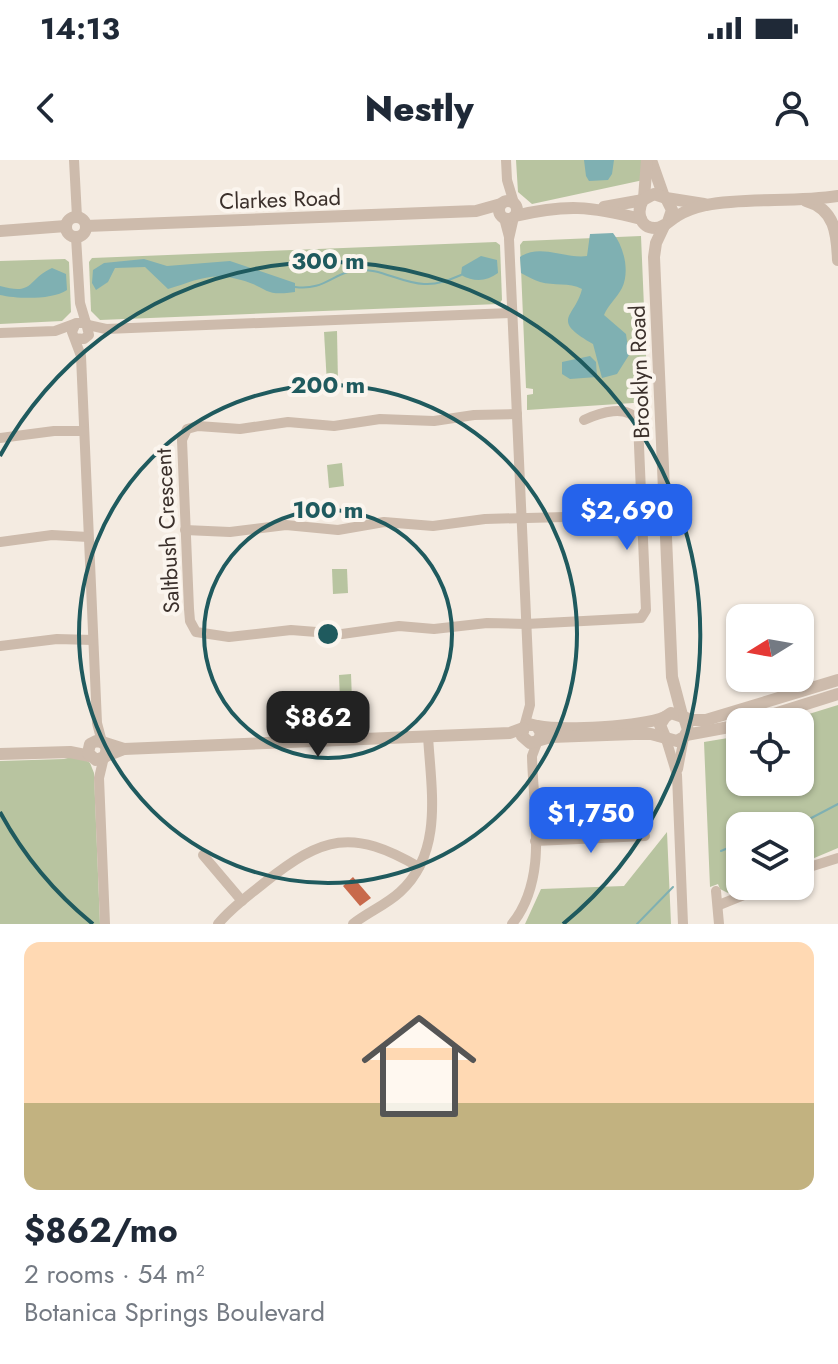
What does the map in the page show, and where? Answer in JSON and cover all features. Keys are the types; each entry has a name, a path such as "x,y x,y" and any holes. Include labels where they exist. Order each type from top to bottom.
{"street":[{"path":"74,160 84,233 76,237"},
{"path":"506,160 535,841 534,879 528,898 512,924"},
{"path":"649,160 672,210 666,224"},
{"path":"649,160 639,213 652,228 707,205"},
{"path":"644,199 654,194 707,205 838,196"},
{"path":"838,196 830,205 838,260"},
{"name":"Clarkes Road","path":"81,222 600,208 644,199"},
{"path":"799,200 825,209 834,220"},
{"name":"Clarkes Road","path":"600,208 642,220"},
{"name":"Brooklyn Road","path":"642,220 654,257"},
{"path":"66,226 69,221 81,222"},
{"name":"Brooklyn Road","path":"666,224 658,235 654,257 672,677 666,716"},
{"path":"0,231 66,226"},
{"path":"66,226 68,232 76,237"},
{"path":"76,237 97,723 94,748 99,778 105,924"},
{"path":"0,333 513,313"},
{"path":"526,624 637,620 644,616 646,610 637,419 631,413 612,412 584,420"},
{"name":"Saltbush Crescent","path":"517,414 474,415 434,421 380,419 334,426 288,422 240,429 192,427 184,433 182,440 185,530 190,621 200,633 246,637 291,630 342,634 399,626 434,629 487,623 526,624"},
{"path":"0,438 41,432 84,431"},
{"path":"185,530 230,532 286,525 338,530 384,522 433,526 477,520 642,515"},
{"path":"0,542 52,535 88,537"},
{"path":"0,646 57,639 93,640"},
{"name":"Brooklyn Road","path":"672,677 683,716"},
{"path":"530,733 556,727 642,723 666,716 702,720 838,680"},
{"path":"794,708 838,694"},
{"path":"666,716 660,725 677,775"},
{"path":"683,716 688,726 677,775 683,924"},
{"path":"94,748 510,733 551,737 634,734 674,741 726,728"},
{"path":"353,924 397,894 419,867 431,830 428,736"},
{"path":"0,754 70,752 107,747 99,778"},
{"path":"105,757 124,749"},
{"path":"535,841 645,836"},
{"path":"218,924 242,901 305,853 333,843 351,841 385,848 419,867"},
{"path":"203,855 242,901"},
{"path":"814,866 838,858"},
{"path":"716,891 719,924"},
{"path":"719,905 731,900"}],"green space":[{"path":"516,160 647,160 648,179 532,204 518,192"},
{"path":"641,236 648,402 527,410 527,395 533,394 533,389 526,388 520,245 523,241"},
{"path":"496,242 500,245 502,300 499,304 100,320 91,311 89,262 92,258"},
{"path":"65,259 69,262 71,312 62,321 0,324 0,261"},
{"path":"337,331 338,383 327,384 324,332"},
{"path":"342,463 344,486 329,488 327,465"},
{"path":"332,569 347,569 348,593 333,594"},
{"path":"351,674 353,726 341,725 339,675"},
{"path":"838,705 838,848 814,858 814,812 726,812 726,892 718,884 710,887 704,742 726,738 726,796 814,796 814,712"},
{"path":"79,755 90,763 94,773 100,924 0,924 0,761 64,759"},
{"path":"667,832 671,924 525,924 541,889 624,886"}],"water":[{"path":"584,160 614,160 612,174 608,180 589,181"},
{"path":"613,233 623,252 626,274 622,288 604,315 626,334 629,355 617,374 602,378 593,344 568,323 582,289 540,282 521,273 520,257 536,251 587,256 590,234"},
{"path":"481,256 497,260 498,273 480,280 461,275 462,267"},
{"path":"144,259 167,266 230,261 295,283 295,292 271,292 221,276 168,289 145,267 115,268 108,282 96,290 92,283 93,270 104,263"},
{"path":"52,268 66,274 67,290 53,296 35,298 0,295 0,286 25,288"},
{"path":"590,356 596,362 597,377 570,379 562,374 562,362"}],"building":[{"path":"353,877 371,898 360,906 343,886"}],"waterway":[{"path":"295,287 313,287 355,270 373,271 424,284 461,275"},
{"path":"814,817 838,804"},
{"path":"721,851 726,849"},
{"path":"637,924 673,887"}]}
